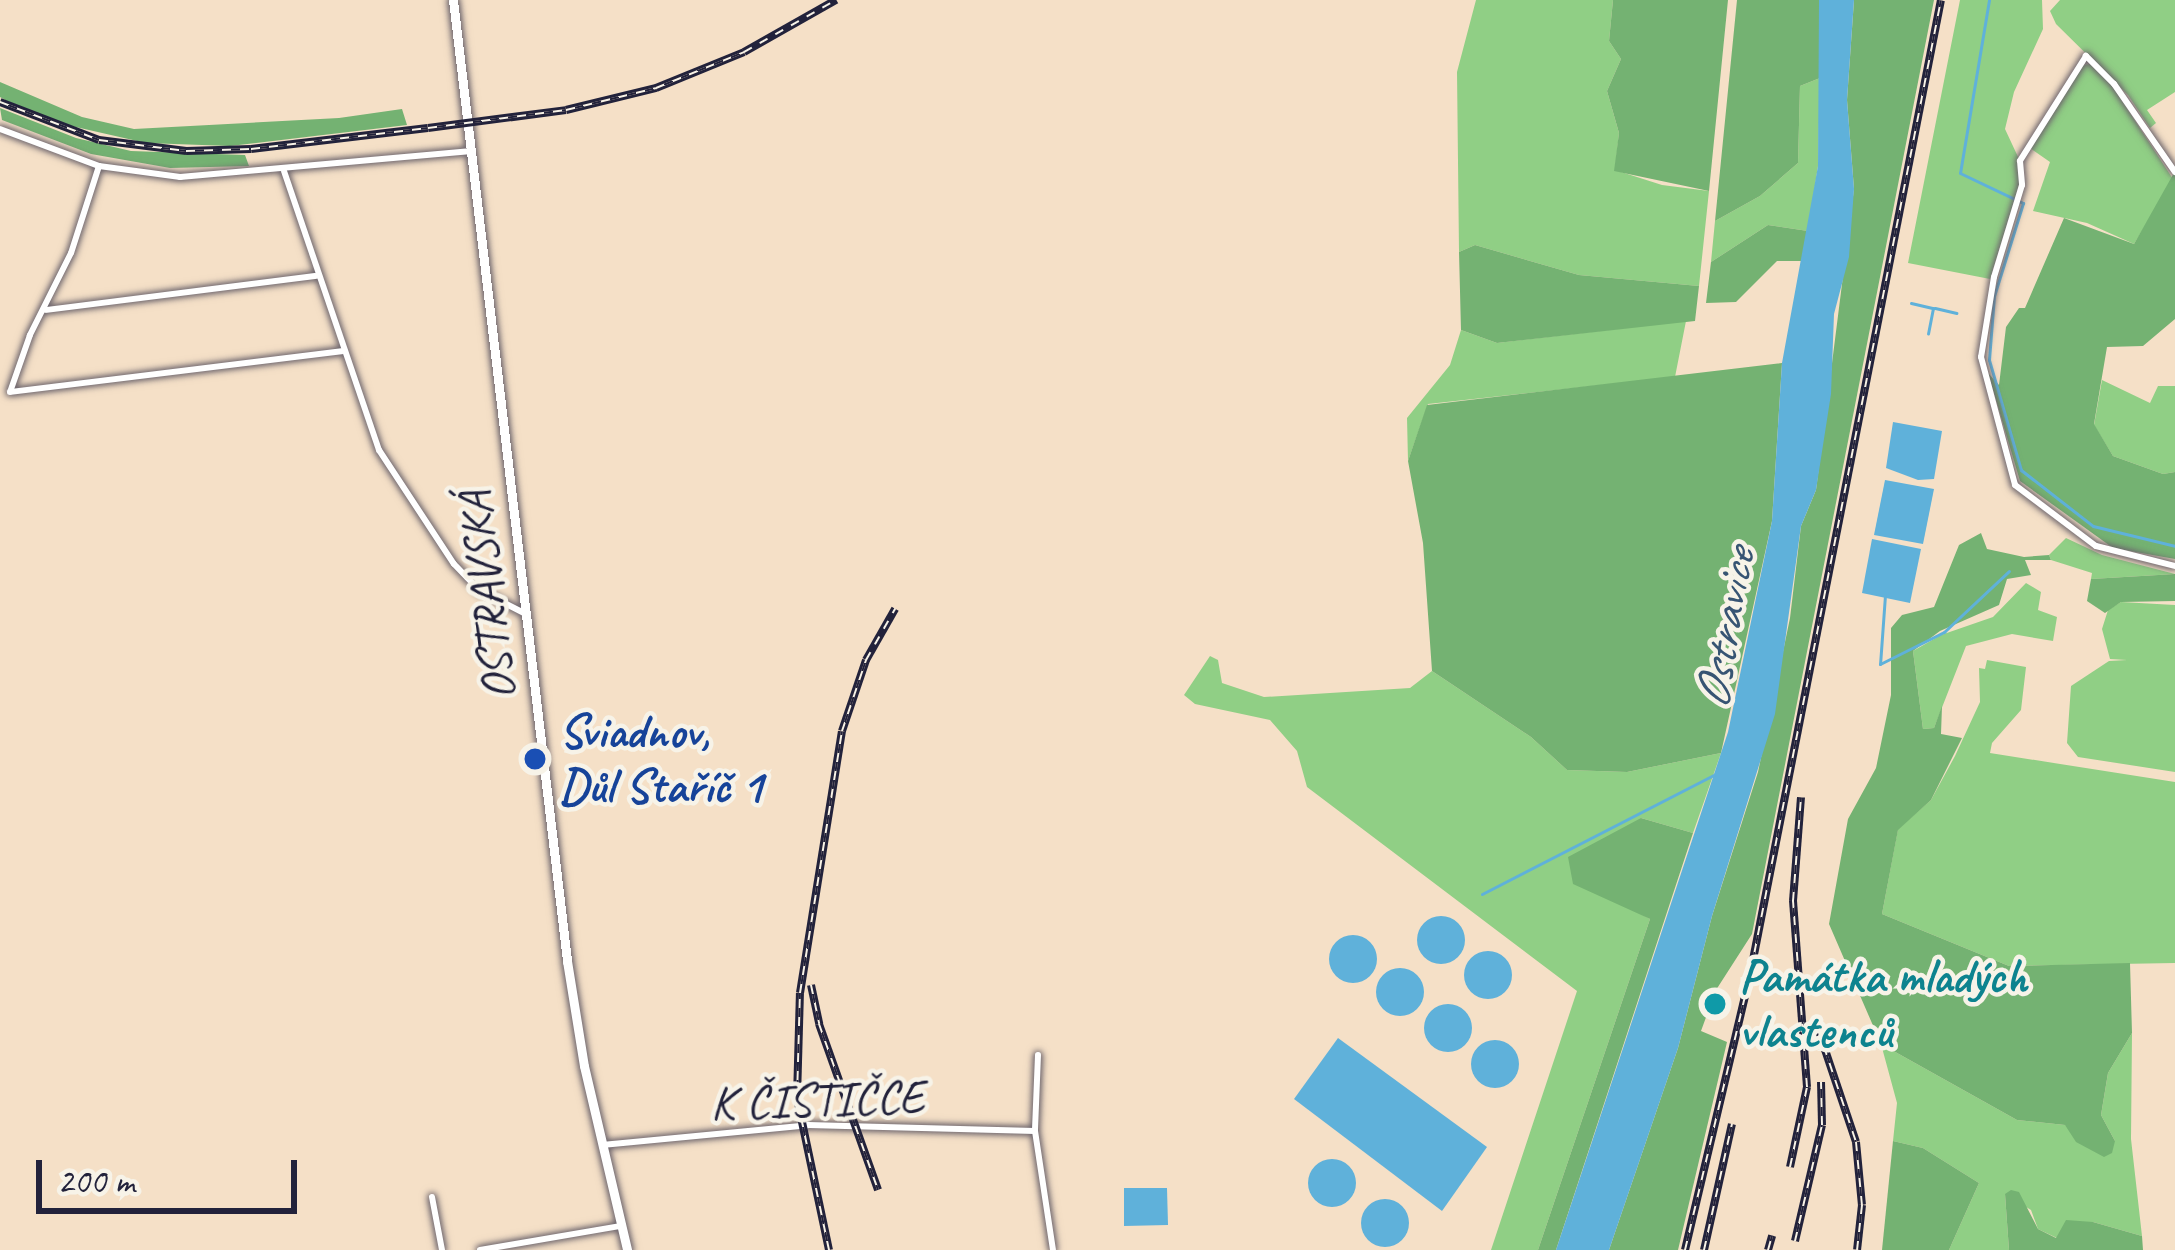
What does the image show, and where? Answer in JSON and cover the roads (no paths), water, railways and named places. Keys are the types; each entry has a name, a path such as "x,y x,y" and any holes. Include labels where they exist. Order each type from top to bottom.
{"street":[{"name":"OSTRAVSKÁ","path":"453,0 567,961 627,1250"},
{"path":"2175,172 2114,84 2086,56 2020,161 2019,195 1994,278 1981,357 2012,480 2096,546 2175,566"},
{"path":"0,129 99,166 180,177 473,151"},
{"path":"99,166 71,253 10,392 342,351"},
{"path":"284,171 379,450 434,539 479,590 524,613"},
{"path":"45,310 316,276"},
{"path":"1038,1055 1035,1131 1053,1250"},
{"name":"K ČISTIČCE","path":"602,1145 808,1126 1035,1131"},
{"path":"432,1197 442,1250"},
{"path":"480,1250 621,1226"}],"water":[{"path":"1819,0 1854,0 1847,100 1854,189 1849,257 1834,314 1831,394 1816,490 1801,526 1775,714 1712,916 1678,1048 1609,1250 1556,1250 1728,732 1772,521 1782,363 1818,166"},
{"path":"1893,422 1942,431 1934,479 1918,480 1886,468"},
{"path":"1885,480 1934,489 1923,544 1874,535"},
{"path":"1872,539 1921,549 1910,603 1862,593"},
{"path":"1441,916 1458,923 1465,940 1458,957 1441,964 1424,957 1417,940 1424,923"},
{"path":"1353,935 1370,942 1377,959 1370,976 1353,983 1336,976 1329,959 1336,942"},
{"path":"1488,951 1505,958 1512,975 1505,992 1488,999 1471,992 1464,975 1471,958"},
{"path":"1400,968 1417,975 1424,992 1417,1009 1400,1016 1383,1009 1376,992 1383,975"},
{"path":"1448,1004 1465,1011 1472,1028 1465,1045 1448,1052 1431,1045 1424,1028 1431,1011"},
{"path":"1338,1038 1487,1147 1442,1211 1294,1099"},
{"path":"1495,1040 1512,1047 1519,1064 1512,1081 1495,1088 1478,1081 1471,1064 1478,1047"},
{"path":"1332,1159 1349,1166 1356,1183 1349,1200 1332,1207 1315,1200 1308,1183 1315,1166"},
{"path":"1124,1188 1167,1188 1168,1225 1124,1226"},
{"path":"1385,1199 1402,1206 1409,1223 1402,1240 1385,1247 1368,1240 1361,1223 1368,1206"}],"waterway":[{"path":"1989,0 1960,173 2023,203 1994,296 1989,360 2021,470 2093,526 2175,546"},
{"path":"1911,303 1933,308 1928,334"},
{"path":"1935,308 1956,313"},
{"path":"1885,595 1880,664 1944,632 2009,571"},
{"path":"1482,894 1715,774"}],"railway":[{"path":"0,102 99,140 186,151 251,149 428,128 566,110 656,88 744,52 836,0"},
{"path":"1685,1250 1751,970 1941,0"},
{"path":"829,1250 797,1098 800,993 842,731 866,660 895,609"},
{"path":"1790,1167 1807,1087 1793,901 1801,797"},
{"path":"811,985 819,1024 878,1190"},
{"path":"1818,1029 1856,1142 1862,1205 1857,1250"},
{"path":"1795,1241 1822,1125 1821,1082"},
{"path":"1704,1250 1732,1124"},
{"path":"1768,1250 1772,1236"}],"place":[{"name":"Sviadnov, Důl Staříč 1","path":"535,759"},
{"name":"Památka mladých vlastenců","path":"1715,1004"}],"water label":[{"name":"Ostravice","path":"1724,629"}]}
